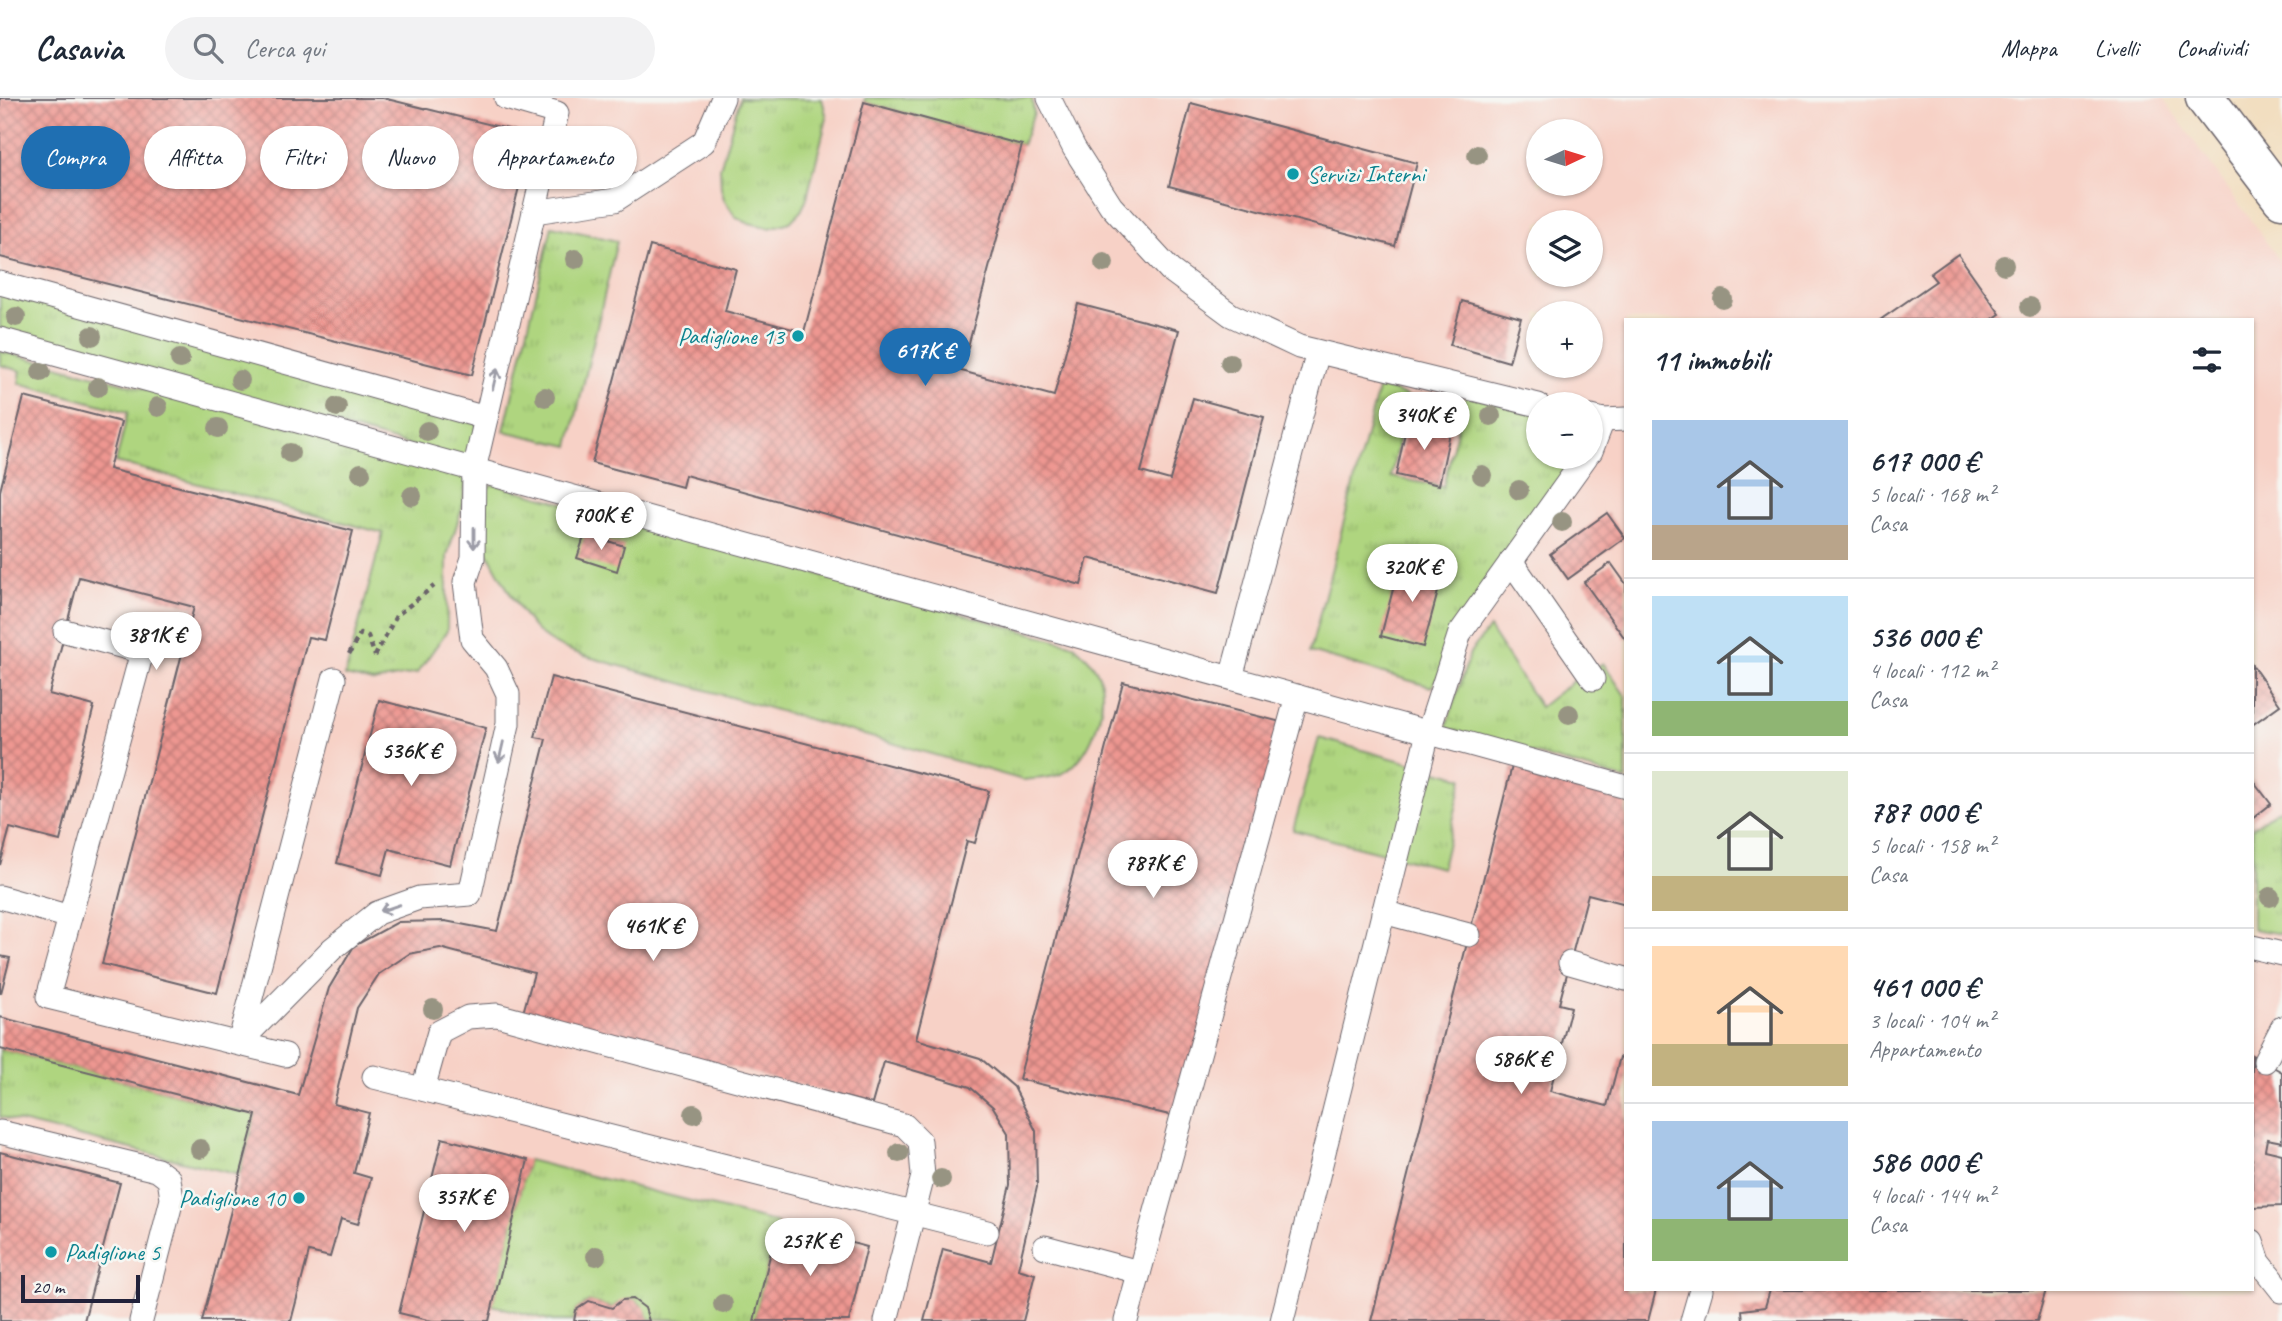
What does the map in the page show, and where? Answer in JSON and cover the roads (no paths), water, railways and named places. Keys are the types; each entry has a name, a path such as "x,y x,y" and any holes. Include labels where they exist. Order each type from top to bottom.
{"street":[{"path":"2206,98 2282,198"},
{"path":"2225,98 2282,198"}],"lane":[{"path":"239,1043 332,949 377,913 419,898 470,894 508,724 508,694 496,668 472,639 465,582 473,558 474,470 556,113 506,98"},
{"path":"534,212 615,200 704,142 723,98"},
{"path":"1049,98 1074,148 1111,206 1170,270 1231,314 1299,347 1526,402"},
{"path":"0,283 486,418"},
{"path":"0,339 1624,786"},
{"path":"1231,678 1318,352"},
{"path":"1282,1321 1428,733 1460,633 1577,469"},
{"path":"1511,561 1593,679"},
{"path":"65,631 142,652 48,997 285,1055"},
{"path":"239,1043 334,679"},
{"path":"1126,1321 1297,696"},
{"path":"0,897 71,917"},
{"path":"1383,912 1469,935"},
{"path":"2254,947 2282,954"},
{"path":"1570,963 1624,978"},
{"path":"424,1089 439,1032 468,1017 497,1015 904,1125 920,1141 923,1176 886,1321"},
{"path":"2265,1061 2282,1028"},
{"path":"374,1077 987,1232"},
{"path":"0,1132 157,1171 169,1180 172,1199 141,1321"},
{"path":"1045,1247 1139,1272"},
{"path":"2254,1247 2259,1262 2282,1291"},
{"path":"1692,1321 1701,1291"}],"place":[{"name":"Servizi Interni","path":"1293,174"},
{"name":"Padiglione 13","path":"798,336"},
{"name":"Padiglione 10","path":"299,1198"},
{"name":"Padiglione 5","path":"51,1252"}]}
